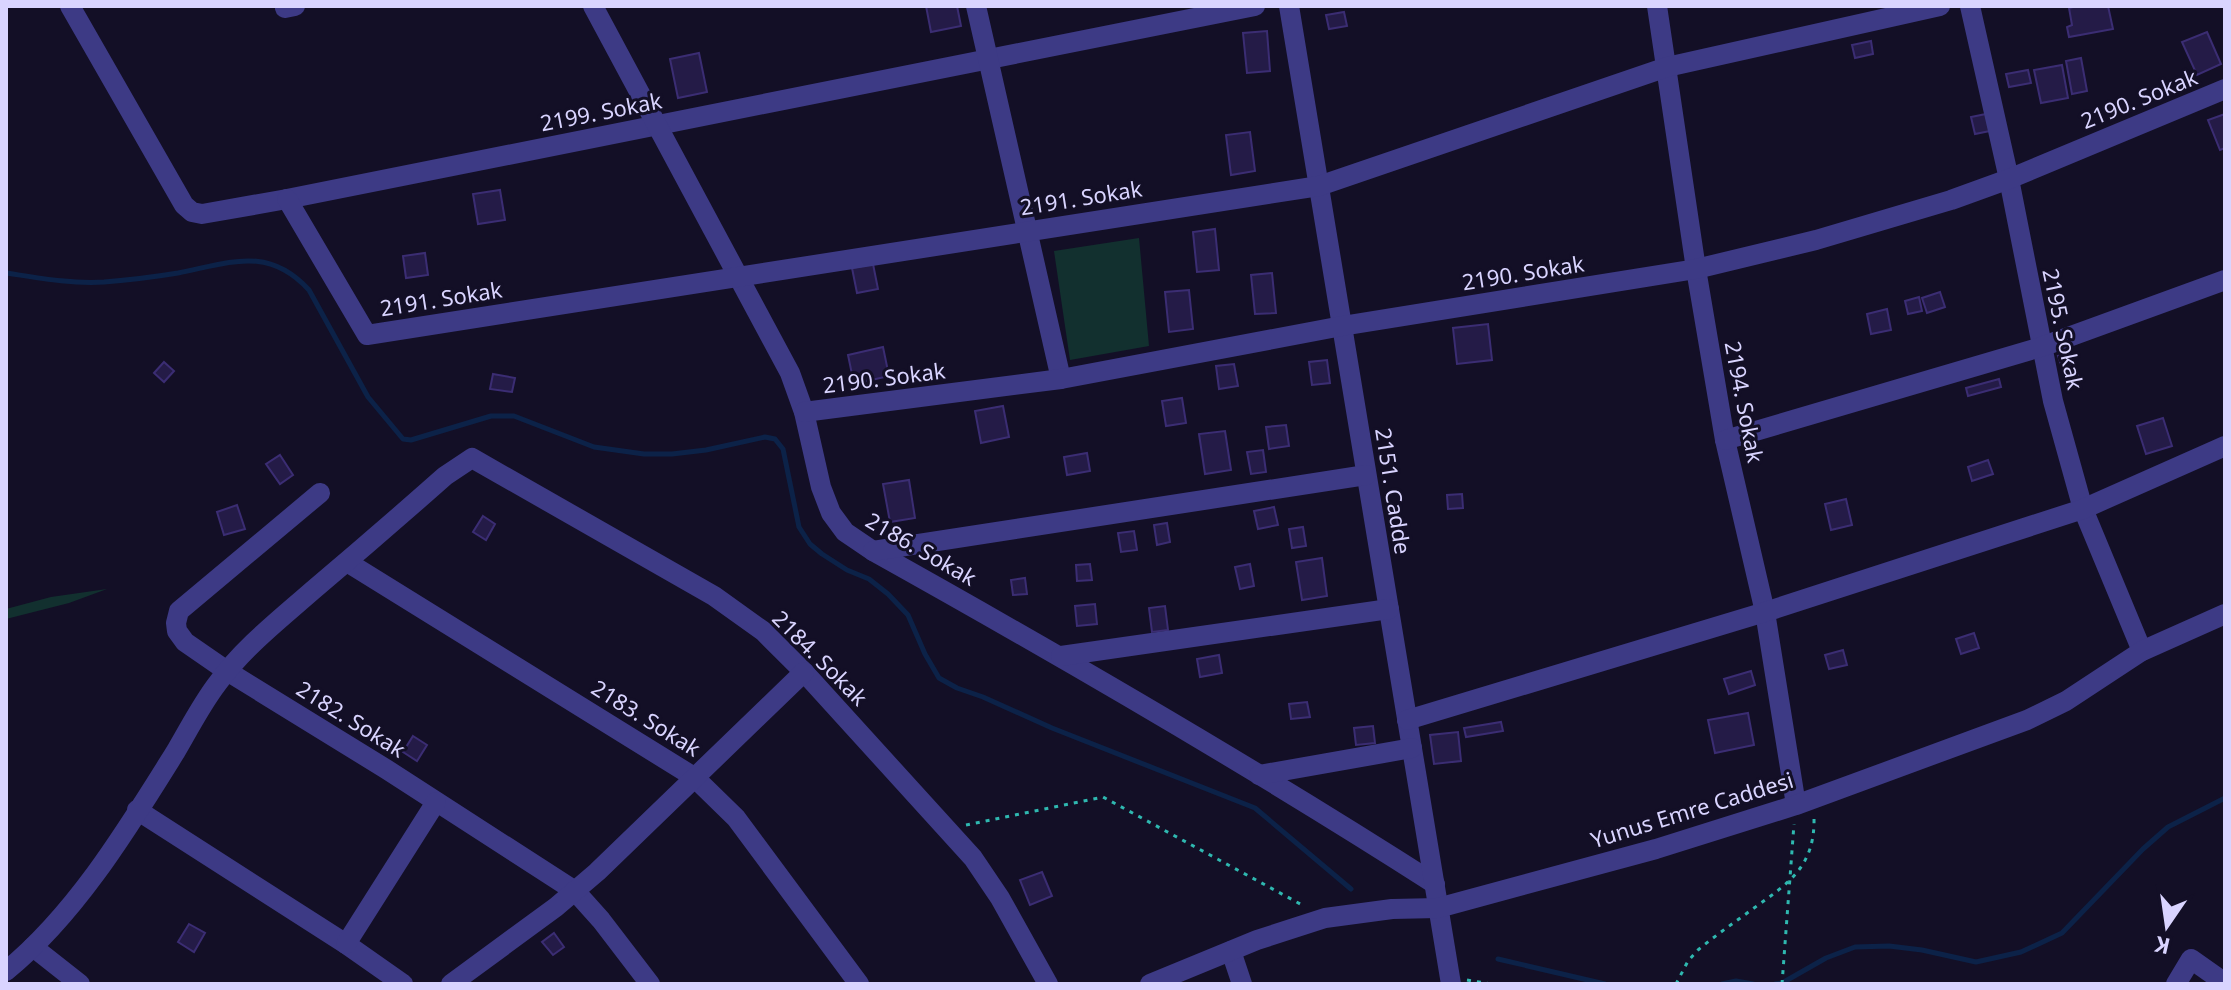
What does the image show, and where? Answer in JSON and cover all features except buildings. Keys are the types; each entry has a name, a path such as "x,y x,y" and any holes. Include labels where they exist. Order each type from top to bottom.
{"street":[{"name":"2199. Sokak","path":"70,6 184,205 192,212 202,214 1255,6"},
{"name":"2186. Sokak","path":"593,6 790,373 804,412 821,487 831,513 845,532 873,551 1061,656 1435,884"},
{"path":"976,6 1061,379"},
{"name":"2151. Cadde","path":"1289,6 1451,984"},
{"name":"2194. Sokak","path":"1657,6 1725,440 1804,801"},
{"name":"2191. Sokak","path":"287,199 367,335 1319,186 1667,67 1940,6"},
{"name":"2195. Sokak","path":"1970,6 2009,179 2053,401 2083,509 2142,651"},
{"name":"2190. Sokak","path":"804,412 1061,379 1342,326 1696,269 1891,219 2009,179 2225,89"},
{"path":"1725,440 2041,347 2225,280"},
{"path":"1407,720 1765,612 2083,509 2225,446"},
{"name":"2184. Sokak","path":"347,562 445,476 472,458 714,596 763,631 804,672 973,858 1000,898 1048,984"},
{"path":"873,551 1366,475"},
{"name":"2182. Sokak","path":"320,493 179,611 177,631 185,642 227,671 575,891 650,984"},
{"path":"6,971 72,904 101,865 217,682 268,629 347,562"},
{"name":"2183. Sokak","path":"347,562 694,777 736,818 859,984"},
{"path":"1061,656 1389,609"},
{"name":"Yunus Emre Caddesi","path":"1150,984 1284,930 1325,918 1392,909 1438,908 1656,849 1804,801 2027,720 2066,701 2142,651 2225,614"},
{"path":"451,984 575,891 804,672"},
{"path":"1259,775 1412,748"},
{"path":"346,944 436,802"},
{"path":"137,810 403,984"},
{"path":"33,947 80,984"},
{"path":"1231,951 1242,984"},
{"path":"2176,984 2191,959 2225,983"}],"path":[{"path":"948,829 1103,797 1325,918"},
{"path":"1782,984 1790,882 1804,801"},
{"path":"1676,984 1688,961 1698,950 1790,882 1808,855 1812,841 1814,824 1804,801"}],"green space":[{"path":"1139,238 1149,346 1070,360 1054,251"},
{"path":"107,589 69,603 6,619 6,609 51,597"}],"waterway":[{"path":"6,273 92,282 160,276 231,262 263,262 278,267 309,290 368,397 403,439 411,440 491,416 514,416 594,447 644,454 672,454 765,437 775,439 783,449 799,527 810,544 888,594 908,615 939,678 1052,728 1255,808 1351,889"},
{"path":"1775,984 1855,947 1889,946 1922,950 1976,962 2021,952 2062,933 2168,827 2225,798"},
{"path":"1498,959 1605,984"},
{"path":"1722,984 1736,981 1753,984"}]}
